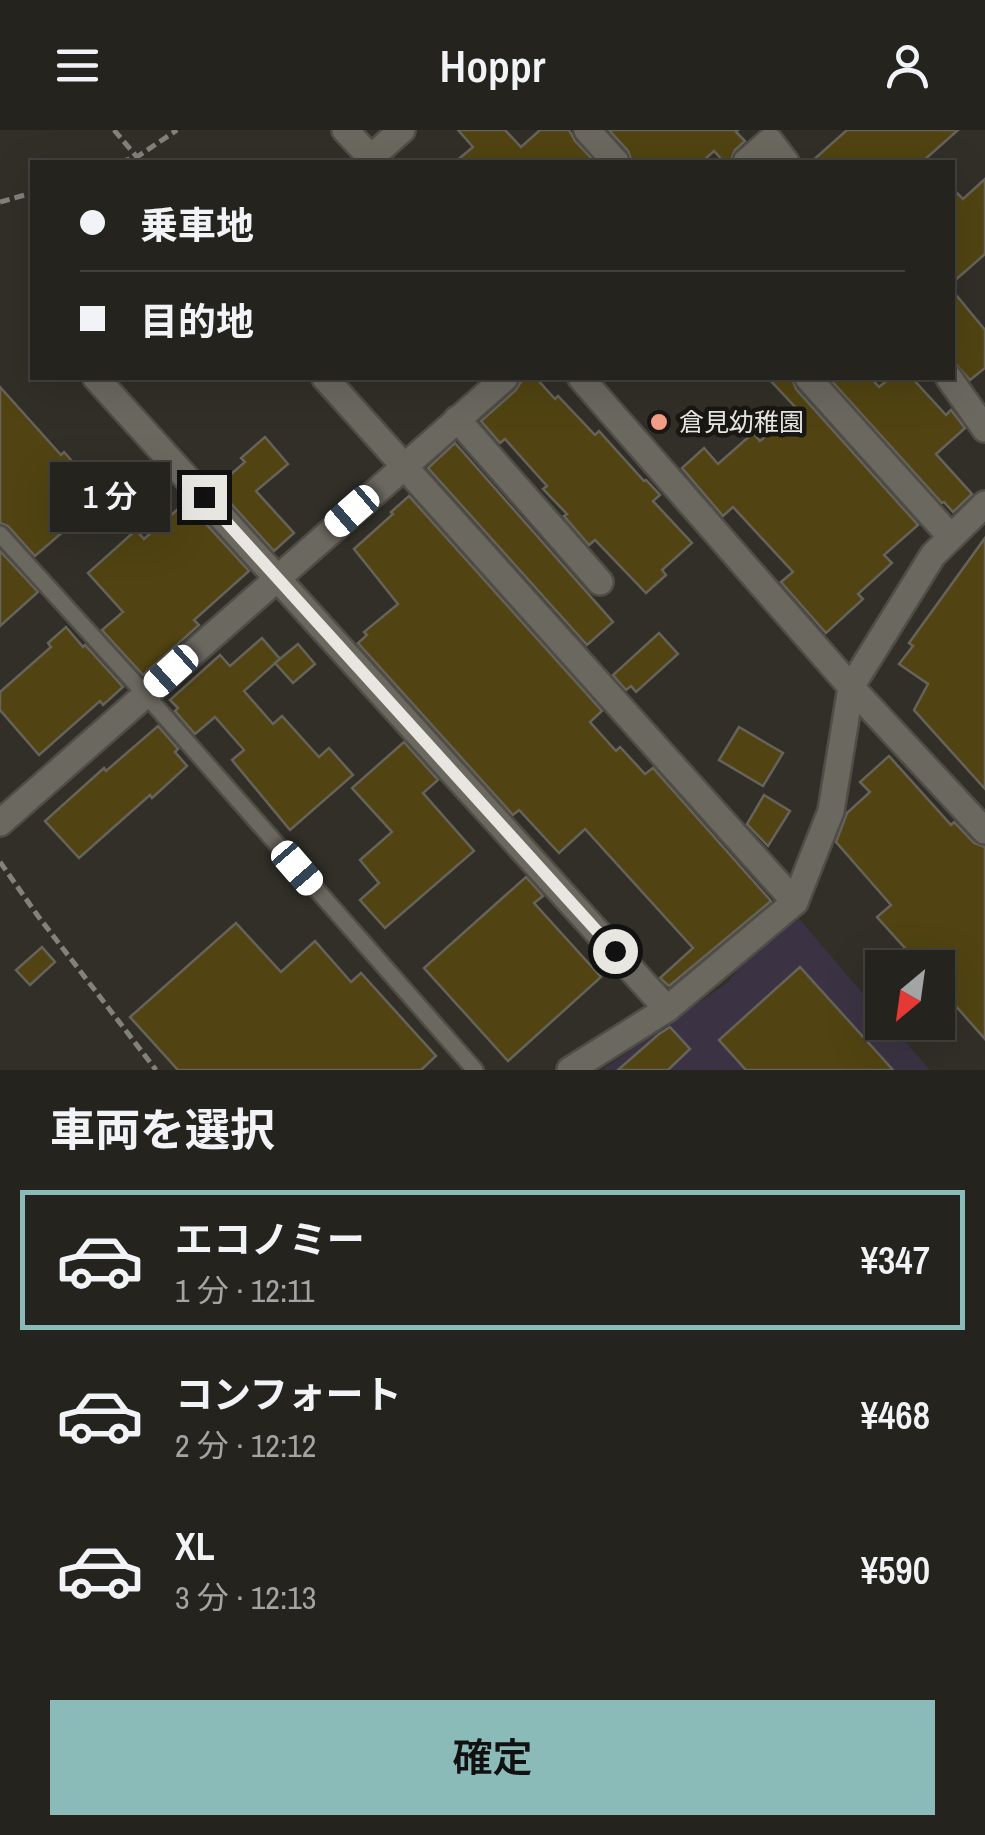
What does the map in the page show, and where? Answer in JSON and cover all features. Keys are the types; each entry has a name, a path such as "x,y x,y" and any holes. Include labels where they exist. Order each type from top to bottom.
{"street":[{"path":"345,130 370,160"},
{"path":"372,160 402,130"},
{"path":"587,130 614,160"},
{"path":"748,160 770,134 785,160"},
{"path":"327,380 796,902"},
{"path":"0,823 503,380"},
{"path":"584,380 851,686 985,831"},
{"path":"810,380 950,536"},
{"path":"949,380 985,429"},
{"path":"108,382 276,577 667,1009"},
{"path":"457,419 600,582"},
{"path":"570,1070 667,1009 796,902 831,812 851,686 933,554 985,504"}],"lane":[{"path":"0,534 475,1070"}],"path":[{"path":"114,130 137,157"},
{"path":"127,160 177,130"},
{"path":"0,202 30,194"},
{"path":"0,862 156,1070"}],"shaded area":[{"path":"789,907 865,996 865,1040 904,1040 930,1070 602,1070 727,983"}],"building":[{"path":"458,130 505,130 521,147 540,130 569,130 593,160 457,160 473,147"},
{"path":"609,130 738,130 745,141 731,160 722,160 714,151 704,160 631,160"},
{"path":"847,130 958,130 924,160 813,160"},
{"path":"985,179 985,254 955,280 955,191 963,199"},
{"path":"955,294 985,330 985,368 970,380 955,363"},
{"path":"522,380 538,380 595,435 599,431 660,495 653,501 692,543 662,570 666,575 646,593 595,540 589,545 543,489 547,486 505,439 500,443 481,421"},
{"path":"770,380 793,380 796,389 918,525 884,555 892,563 858,594 863,599 826,633 781,582 793,572 733,507 723,516 682,468 704,448 718,464 753,433 760,441 797,409"},
{"path":"831,380 873,380 879,387 888,380 914,380 946,415 951,410 965,428 936,454 972,494 953,512"},
{"path":"0,387 100,493 35,556 8,526 0,523"},
{"path":"265,437 288,464 256,491 294,533 274,551 216,487 245,462 241,458"},
{"path":"455,443 613,622 587,645 428,468"},
{"path":"409,496 602,711 590,722 616,751 620,747 645,774 653,768 771,901 669,986 660,978 693,948 585,829 559,853 519,810 513,815 358,643 367,635 364,632 398,604 354,549"},
{"path":"186,502 249,571 194,620 199,625 143,675 102,630 123,612 88,573 136,530 144,539"},
{"path":"985,538 985,789 914,710 928,684 899,664 913,646 909,643"},
{"path":"0,551 38,592 0,626"},
{"path":"66,627 123,687 103,705 100,701 39,755 0,710 0,692 51,647 48,643"},
{"path":"659,633 678,654 636,692 631,686 626,690 613,675"},
{"path":"262,638 280,659 244,691 273,724 282,716 319,757 329,748 353,775 290,830 232,760 244,750 215,717 195,734 170,700 220,655 230,666"},
{"path":"298,644 315,664 293,683 275,663"},
{"path":"158,726 187,766 79,858 45,821"},
{"path":"739,727 783,753 763,786 719,760"},
{"path":"404,742 438,780 423,793 474,851 385,928 360,900 379,883 360,860 392,832 352,788"},
{"path":"889,756 951,825 954,822 974,843 985,847 985,1039 955,1005 955,950 907,950 877,917 891,905 836,842 847,813 870,792 860,782"},
{"path":"764,795 790,811 768,846 747,824"},
{"path":"526,877 543,896 534,903 601,977 508,1061 424,968"},
{"path":"236,923 281,972 315,941 351,982 361,973 436,1056 421,1070 178,1070 130,1017"},
{"path":"42,947 55,962 30,985 16,970"},
{"path":"800,967 893,1070 746,1070 719,1040"},
{"path":"670,1027 690,1049 668,1070 618,1070 659,1034"}],"place":[{"name":"倉見幼稚園","path":"659,422"}],"route":[{"path":"204,497 615,951"}]}
